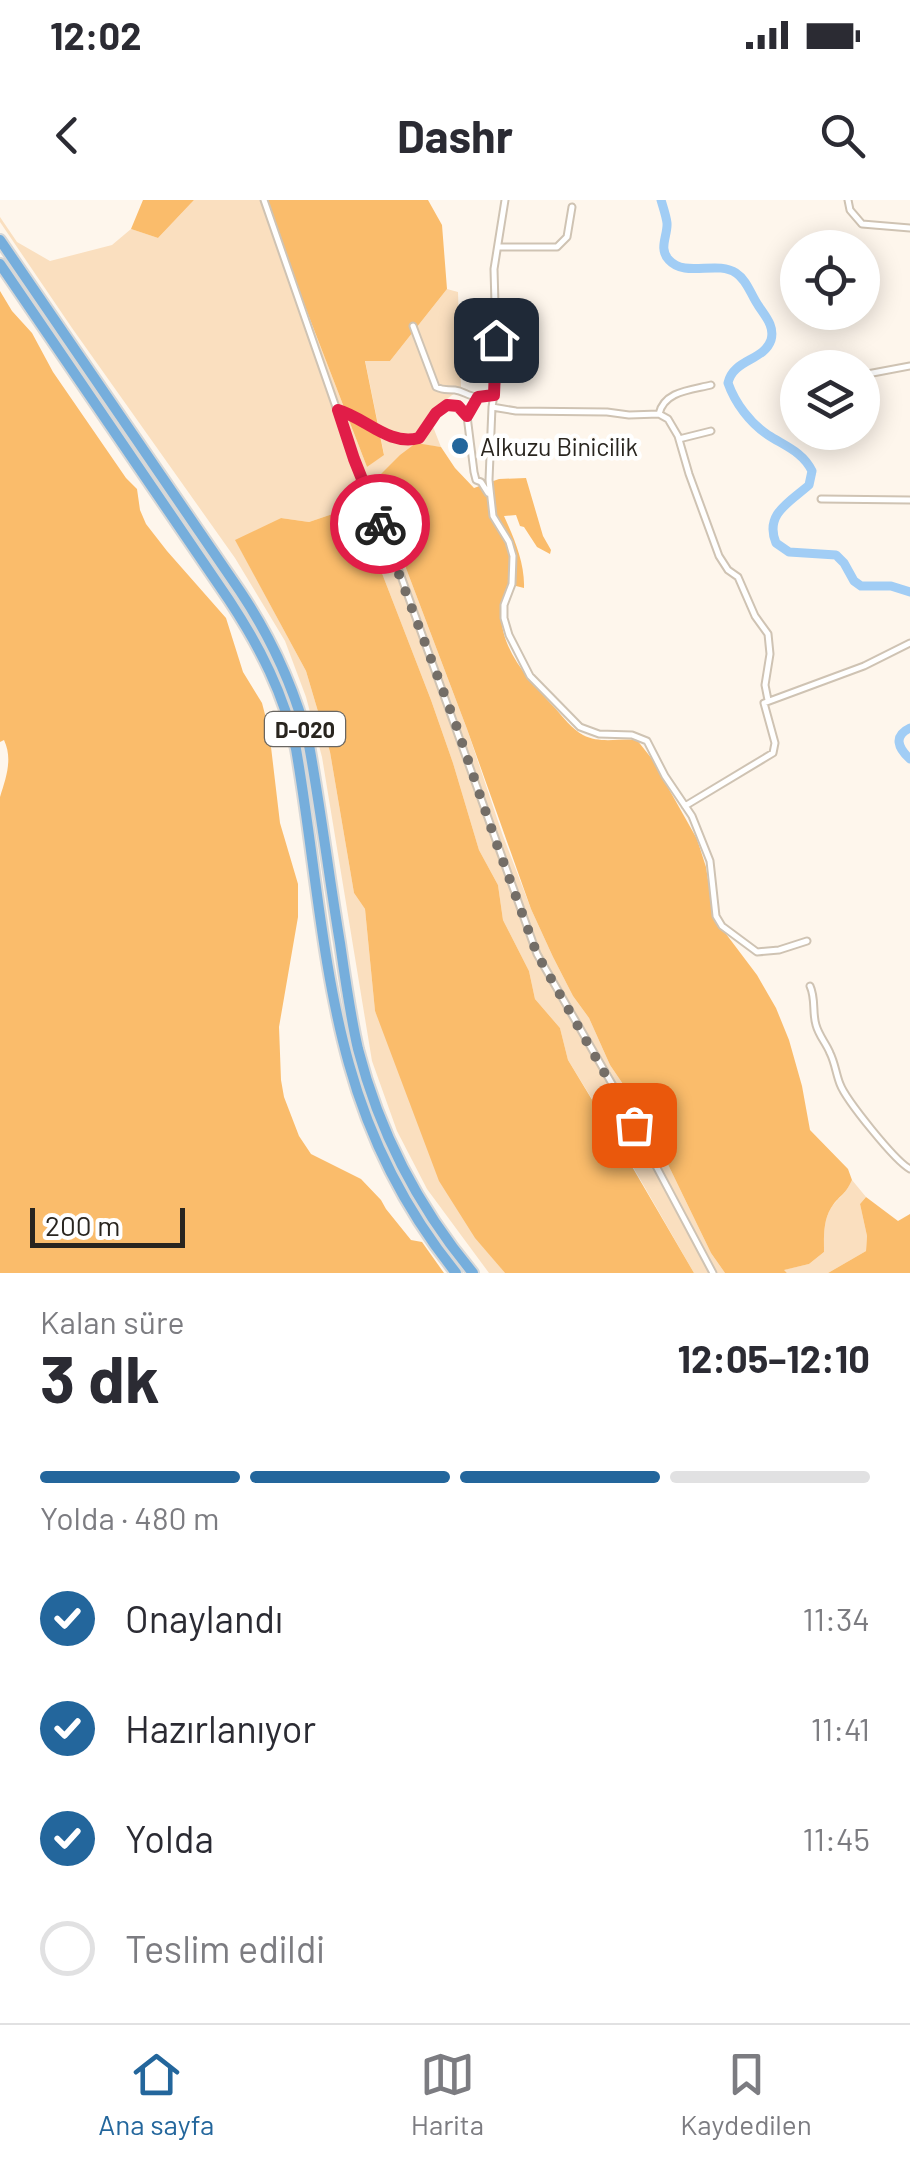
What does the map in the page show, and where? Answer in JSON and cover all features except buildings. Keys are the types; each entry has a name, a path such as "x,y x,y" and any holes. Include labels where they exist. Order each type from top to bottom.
{"highway":[{"name":"D-020","path":"0,240 253,611 281,662 309,745 348,1000 369,1083 390,1140 412,1183 473,1273"},
{"name":"D-020","path":"0,264 230,600 270,671 296,749 336,1004 352,1077 392,1176 456,1273"}],"street":[{"path":"264,200 354,459 398,565 537,954 714,1273"},
{"path":"490,500 496,376 494,269 504,200"},
{"path":"848,200 850,210 862,224 910,228"},
{"path":"498,248 557,247 566,237 572,206"},
{"path":"413,326 436,387 459,390 468,397 494,395"},
{"path":"880,372 910,366"},
{"path":"659,414 668,397 711,385"},
{"path":"467,416 478,397"},
{"path":"338,410 404,440 423,435 436,413 447,405 458,406 467,416 476,480 487,490 493,516 513,556 512,584 504,618 530,676 580,727 599,734 632,734 647,741 686,806 710,861 716,916 722,926 757,952 807,941"},
{"path":"492,407 659,414 668,419 679,438 688,474 719,556 738,577 755,616 768,634 770,654 764,685 768,700"},
{"path":"679,438 711,431"},
{"path":"822,499 910,500"},
{"path":"686,806 773,753 775,743 764,707 768,700 864,666 910,644"},
{"path":"810,986 814,1020 847,1097 902,1165 910,1169"}],"shaded area":[{"path":"143,200 194,200 158,238 131,229"},
{"path":"194,200 264,200 367,467 384,454 365,360 390,361 447,289 458,292 461,388 428,414 441,447 416,444 390,526 531,909 573,996 589,1018 610,1065 644,1115 711,1253 725,1273 694,1273 568,1060 560,1028 535,999 529,971 503,920 498,885 479,850 431,700 356,506 309,522 281,518 236,541 306,671 330,752 354,893 365,909 375,1011 475,1237 505,1273 489,1273 427,1189 397,1131 372,1061 322,757 285,641 235,558 0,222 0,217 17,242 50,261 112,245 131,229 158,238"},
{"path":"264,200 428,200 442,225 447,289 390,361 365,361 384,455 367,467"},
{"path":"0,291 137,489 146,524 226,618 243,672 262,703 280,823 298,884 298,917 279,1027 284,1097 299,1136 311,1154 361,1179 411,1240 422,1242 444,1273 0,1273 0,797 8,761 7,747 4,740 0,742"},
{"path":"416,443 441,447 474,488 499,479 526,478 551,550 550,554 537,547 516,515 504,516 524,579 524,588 508,584 502,602 505,636 520,667 575,730 596,739 637,740 697,839 714,918 757,975 789,1040 810,1130 848,1169 852,1180 828,1213 824,1252 809,1264 784,1270 787,1273 725,1273 711,1253 644,1115 610,1065 589,1018 553,957 531,909 390,526 379,476"},
{"path":"356,506 431,700 479,850 498,885 503,920 529,971 535,999 560,1028 568,1060 694,1273 505,1273 475,1238 439,1181 375,1011 365,909 354,893 330,752 306,671 235,540 281,518 309,522"},
{"path":"852,1180 866,1197 860,1204 866,1251 828,1273 787,1273 783,1270 809,1264 824,1252 828,1213"},
{"path":"866,1197 898,1221 910,1214 910,1273 828,1273 866,1251 860,1204"}],"waterway":[{"path":"661,200 667,223 664,251 669,260 684,268 720,268 736,273 770,326 772,335 767,347 736,369 728,383 749,419 799,454 812,471 809,485 776,516 776,543 789,552 836,555 861,586 891,586 910,592"},
{"path":"910,728 899,738 910,759"}],"way so far":[{"path":"380,524 537,954 634,1125"}],"place":[{"name":"Alkuzu Binicilik","path":"460,446"}],"route":[{"path":"380,524 338,410 394,437 419,438 436,413 447,405 458,406 467,416 478,397 494,395 496,340"}]}
